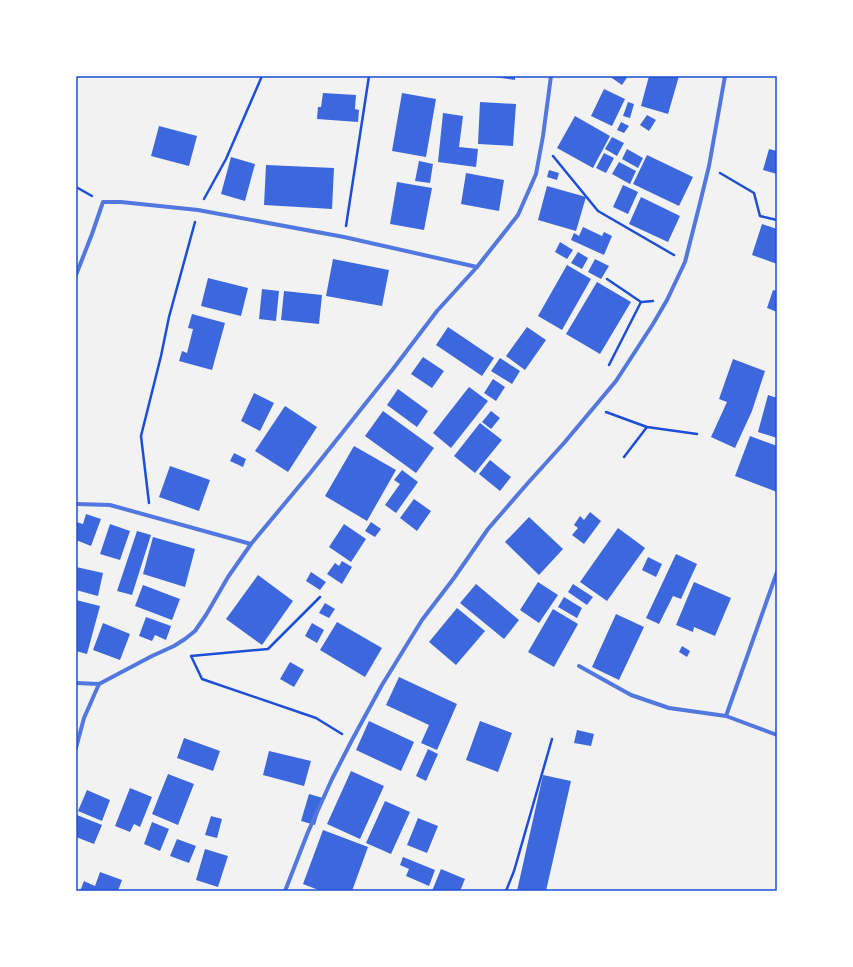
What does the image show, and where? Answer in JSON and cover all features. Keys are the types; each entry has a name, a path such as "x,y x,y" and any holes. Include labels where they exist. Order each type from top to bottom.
{"street":[{"path":"76,683 99,684 174,646 195,631 228,577 251,544 316,466 437,311 477,268 518,215 536,174 551,76"},
{"path":"286,891 308,832 332,779 382,685 422,620 454,578 488,529 564,444 616,381 667,300 685,262 709,166 726,76"},
{"path":"76,275 103,202 121,202 198,210 344,237 477,268"},
{"path":"76,504 110,505 251,544"},
{"path":"726,716 777,572"},
{"path":"579,666 631,694 669,708 726,716 777,735"},
{"path":"76,748 84,718 99,684"}],"path":[{"path":"150,516 141,436 169,317 198,210 226,159 262,76"},
{"path":"344,237 369,76"},
{"path":"543,136 554,158 598,211 685,262"},
{"path":"709,166 754,193 760,216 777,220"},
{"path":"76,187 103,202"},
{"path":"607,279 642,302 609,365"},
{"path":"595,407 648,427 697,434"},
{"path":"624,457 648,427"},
{"path":"320,597 268,649 191,656 202,679 316,718 352,740"},
{"path":"506,891 514,871 552,739"}],"building":[{"path":"515,76 515,80 494,77"},
{"path":"609,76 628,76 622,85"},
{"path":"649,76 679,76 668,114 641,106"},
{"path":"604,89 625,99 612,126 591,116"},
{"path":"323,93 356,95 355,109 359,110 358,122 317,119 318,107 321,107"},
{"path":"402,93 436,99 426,157 392,151"},
{"path":"480,102 516,104 513,146 478,144"},
{"path":"628,102 634,104 630,118 623,116"},
{"path":"443,113 463,116 459,147 478,149 476,167 438,162"},
{"path":"647,115 656,120 649,131 640,125"},
{"path":"575,116 610,136 593,168 557,148"},
{"path":"621,122 629,126 624,133 617,130"},
{"path":"159,126 197,136 189,166 151,156"},
{"path":"612,137 624,143 617,156 605,149"},
{"path":"627,149 643,158 638,168 622,159"},
{"path":"769,149 777,151 777,174 763,170"},
{"path":"604,153 614,158 606,173 596,168"},
{"path":"647,155 693,177 679,206 633,184"},
{"path":"231,157 255,164 245,201 221,194"},
{"path":"419,161 433,164 430,183 415,181"},
{"path":"619,162 636,171 630,184 612,174"},
{"path":"266,165 334,168 332,209 264,205"},
{"path":"549,170 559,173 557,180 547,177"},
{"path":"466,173 504,180 499,211 461,204"},
{"path":"397,182 432,188 424,230 390,224"},
{"path":"623,185 638,192 628,214 613,207"},
{"path":"547,186 586,197 576,231 538,220"},
{"path":"641,197 680,216 668,242 629,224"},
{"path":"762,224 777,229 777,264 752,255"},
{"path":"583,227 602,236 604,232 612,236 604,255 571,240 574,233 579,236"},
{"path":"560,242 573,250 567,259 555,252"},
{"path":"578,252 588,258 582,269 571,263"},
{"path":"333,259 389,270 382,306 326,296"},
{"path":"595,259 609,266 601,279 588,272"},
{"path":"567,265 591,279 562,330 538,316"},
{"path":"208,278 248,288 241,316 201,306"},
{"path":"597,282 631,302 600,354 566,334"},
{"path":"262,289 279,291 276,321 259,319"},
{"path":"773,290 777,291 777,312 767,308"},
{"path":"284,291 322,295 319,324 281,320"},
{"path":"192,314 225,323 212,370 179,361 182,351 187,353 193,329 188,328"},
{"path":"448,327 494,358 482,376 436,345"},
{"path":"527,327 546,340 525,370 506,356"},
{"path":"423,357 444,371 432,388 411,374"},
{"path":"500,358 520,371 512,384 491,371"},
{"path":"733,359 765,371 752,411 735,448 711,437 727,402 719,399"},
{"path":"493,379 505,387 496,401 484,393"},
{"path":"469,387 488,401 451,448 433,433"},
{"path":"398,389 428,411 417,427 387,405"},
{"path":"254,393 274,403 260,431 241,421"},
{"path":"768,395 777,398 777,438 758,432"},
{"path":"285,406 317,427 288,472 255,451"},
{"path":"383,411 434,448 416,473 365,436"},
{"path":"491,411 500,418 491,429 482,422"},
{"path":"480,423 502,440 475,473 454,456"},
{"path":"750,436 777,446 777,492 735,476"},
{"path":"354,446 396,470 367,521 325,496"},
{"path":"234,453 246,459 243,467 230,461"},
{"path":"490,460 511,477 500,491 479,474"},
{"path":"170,466 210,480 199,511 159,497"},
{"path":"402,470 418,482 396,513 385,505 400,484 394,480"},
{"path":"414,499 431,511 417,531 400,518"},
{"path":"590,512 601,521 584,544 572,535 578,528 574,525 580,516 584,520"},
{"path":"86,514 101,519 91,546 76,540 76,522 83,524"},
{"path":"529,517 563,549 539,575 505,542"},
{"path":"371,522 381,529 375,537 365,531"},
{"path":"110,524 130,531 120,560 100,554"},
{"path":"344,524 366,539 351,562 329,547"},
{"path":"618,528 645,548 607,601 580,582"},
{"path":"137,531 151,535 132,595 117,591"},
{"path":"153,537 195,549 185,587 143,574"},
{"path":"676,554 697,564 681,599 673,596 659,624 646,618"},
{"path":"648,557 662,564 656,577 642,570"},
{"path":"342,561 352,567 342,584 327,574 335,563 339,566"},
{"path":"76,567 103,573 98,596 76,590"},
{"path":"311,572 326,582 320,590 306,581"},
{"path":"258,575 293,601 262,645 226,619"},
{"path":"538,582 558,595 539,623 520,610"},
{"path":"694,582 731,598 715,636 694,627 693,632 676,625"},
{"path":"476,584 519,620 504,639 460,603"},
{"path":"573,584 593,597 587,605 568,592"},
{"path":"143,585 180,599 172,620 135,606"},
{"path":"564,597 582,608 577,618 558,607"},
{"path":"76,600 100,606 87,654 76,651"},
{"path":"325,603 335,609 329,618 319,613"},
{"path":"457,608 485,631 456,665 429,642"},
{"path":"553,609 578,624 554,667 528,652"},
{"path":"616,614 644,627 619,680 592,667"},
{"path":"146,617 171,626 166,640 155,635 152,641 139,636"},
{"path":"337,622 382,648 365,677 320,650"},
{"path":"103,623 130,634 120,660 93,650"},
{"path":"312,623 324,630 317,643 305,636"},
{"path":"682,646 690,651 687,657 679,652"},
{"path":"290,662 304,670 294,687 280,679"},
{"path":"399,677 457,704 437,750 421,743 429,725 386,705"},
{"path":"369,721 414,742 401,771 356,750"},
{"path":"480,721 512,733 498,772 466,760"},
{"path":"577,730 594,734 591,746 574,743"},
{"path":"184,738 220,751 213,771 177,758"},
{"path":"428,749 438,754 426,781 416,776"},
{"path":"269,751 311,761 304,786 263,775"},
{"path":"351,771 384,786 360,839 327,824"},
{"path":"168,774 194,784 178,825 152,814"},
{"path":"543,775 571,781 546,891 517,891"},
{"path":"130,788 152,797 140,827 134,824 130,832 115,826"},
{"path":"87,790 110,800 102,821 78,811"},
{"path":"309,794 323,798 315,825 301,821"},
{"path":"385,801 410,812 391,854 366,843"},
{"path":"77,815 102,825 94,844 76,837"},
{"path":"211,816 222,819 217,838 205,835"},
{"path":"418,818 438,826 427,853 407,845"},
{"path":"152,822 169,829 160,851 144,844"},
{"path":"323,830 368,847 352,891 321,891 303,884"},
{"path":"177,839 196,846 189,863 170,856"},
{"path":"205,849 228,856 218,887 196,880"},
{"path":"403,857 435,870 429,886 406,876 409,869 400,865"},
{"path":"441,869 465,879 460,891 432,891"},
{"path":"100,872 122,880 118,891 80,891 84,881 95,886"}]}
